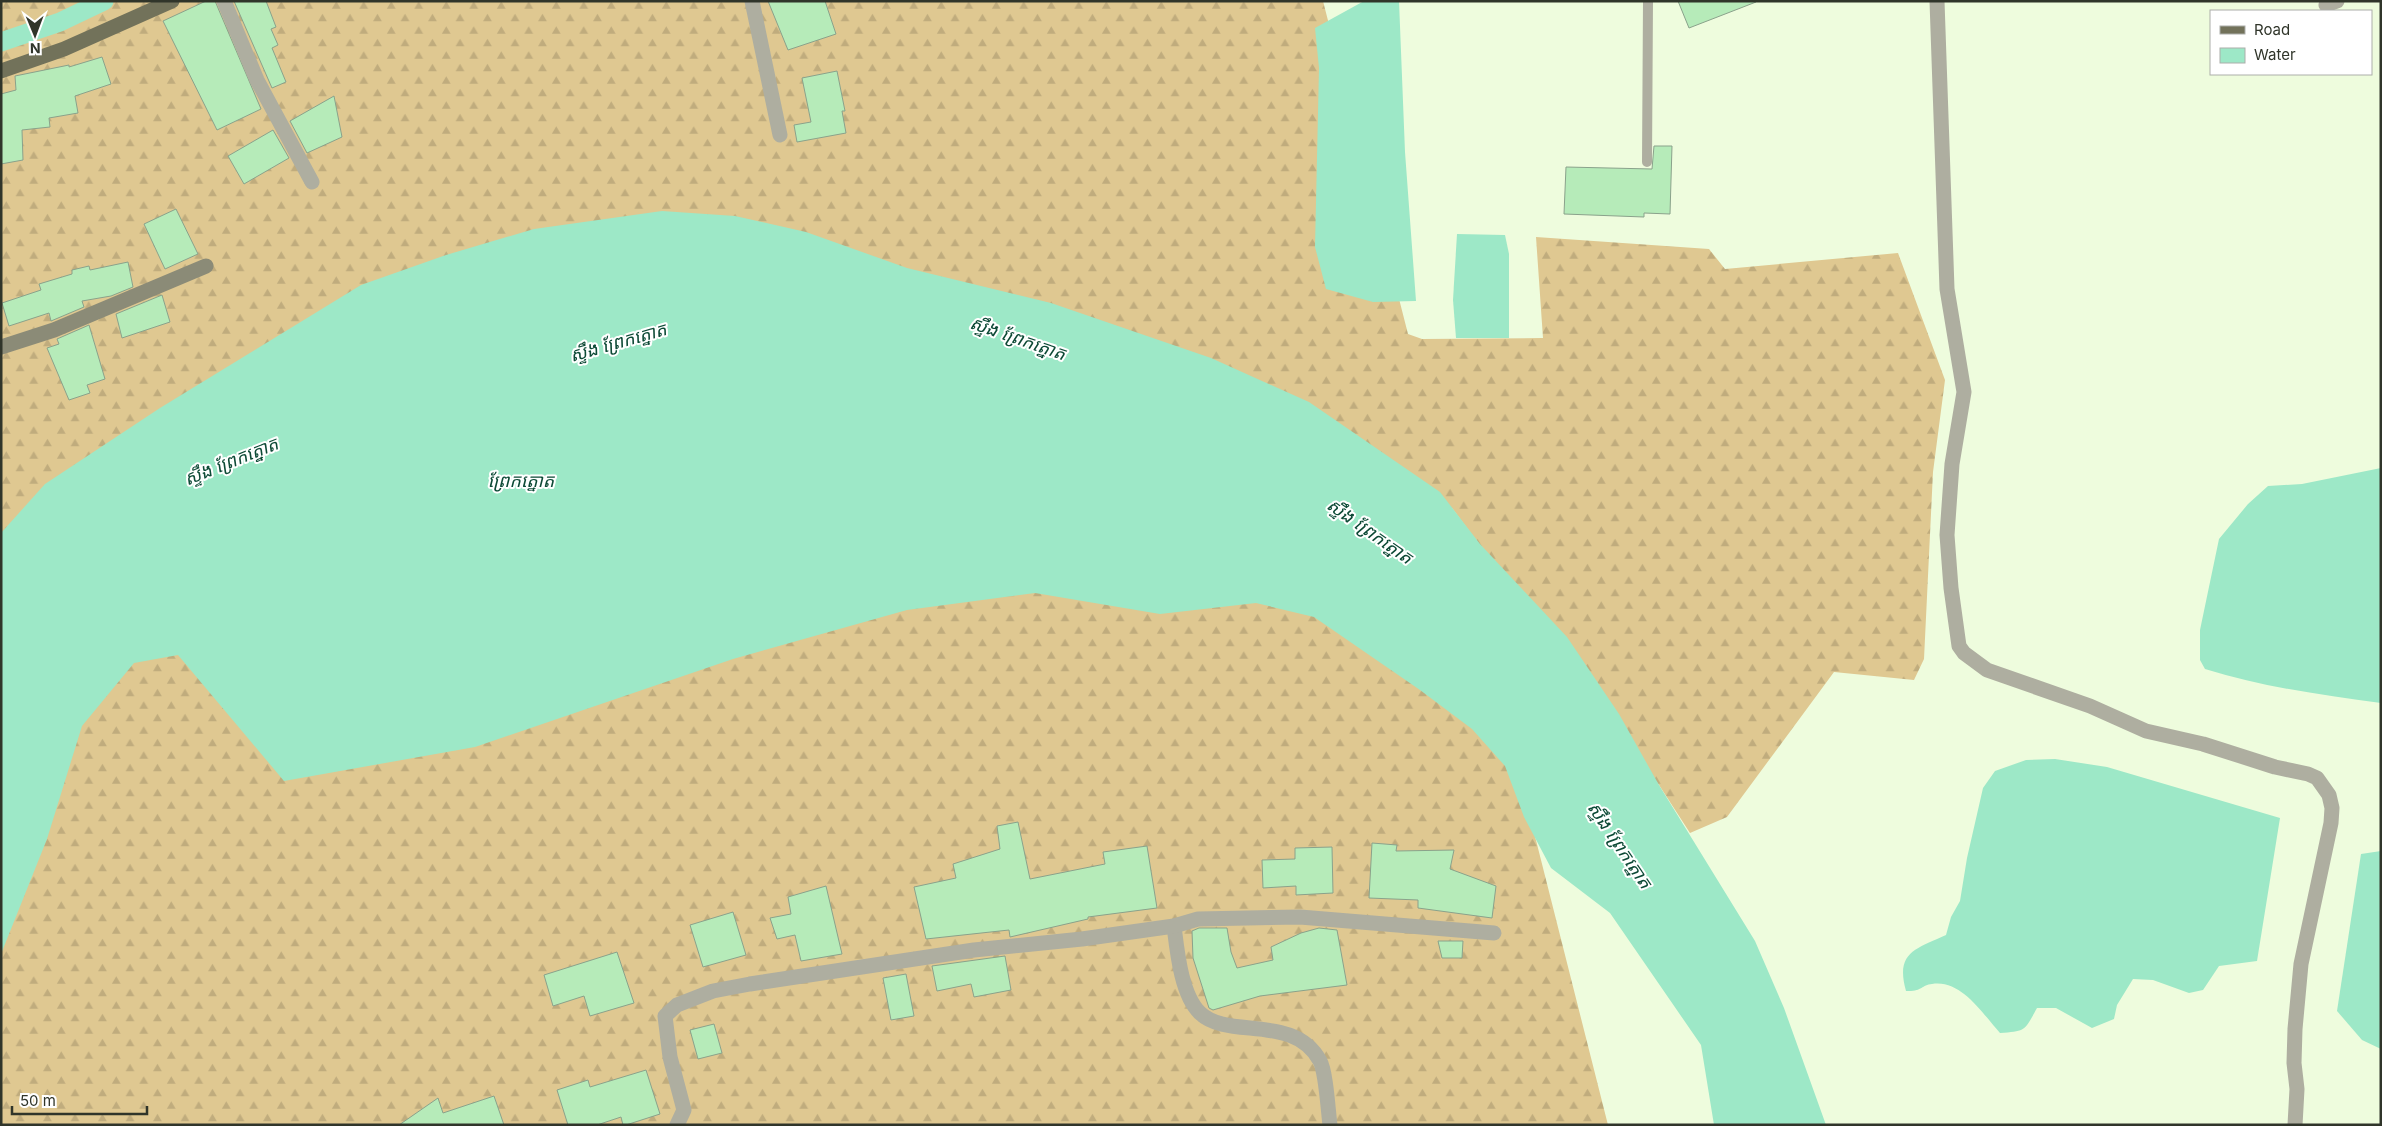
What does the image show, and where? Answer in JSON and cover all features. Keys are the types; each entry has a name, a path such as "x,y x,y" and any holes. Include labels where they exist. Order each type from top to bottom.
{"main road":[{"path":"1,71 64,49 166,2"}],"street":[{"path":"224,1 258,80 312,182"},
{"path":"752,1 780,135"},
{"path":"1938,1 1946,289 1964,392 1952,464 1947,535 1956,636 1964,653 1987,670 2003,677 2090,706 2146,731 2203,744 2275,767 2308,774 2316,778 2325,787 2332,808 2331,823 2301,964 2295,1029 2294,1063 2297,1089 2295,1125"},
{"path":"1,347 54,330 206,266"},
{"path":"678,1125 684,1110 670,1057 665,1016 677,1005 713,991 796,976 974,950 1082,939 1174,926 1198,919 1300,917 1494,933"},
{"path":"1174,926 1182,977 1199,1013 1213,1021 1287,1034 1303,1042 1314,1051 1321,1063 1330,1125"}],"lane":[{"path":"1647,162 1648,1"}],"green space":[{"path":"1,1 1323,1 1408,334 1422,339 1543,338 1536,237 1709,249 1725,269 1898,253 1945,380 1933,472 1924,659 1914,680 1834,672 1727,817 1690,833 1659,785 1452,508 1608,1125 1,1125"}],"water":[{"path":"1364,1 1399,1 1405,152 1416,301 1373,302 1326,289 1315,247 1319,68 1315,28"},
{"name":"ព្រែកត្នោត","path":"662,211 735,216 806,232 907,268 1051,303 1211,358 1309,402 1440,492 1480,544 1567,637 1619,714 1659,785 1755,941 1784,1008 1826,1125 1714,1125 1701,1045 1610,913 1551,868 1524,817 1505,766 1472,729 1420,690 1314,617 1256,603 1160,614 1035,593 907,610 733,659 475,747 284,781 178,655 134,663 82,726 47,839 1,954 1,533 45,484 160,408 361,285 446,255 534,229"},
{"path":"1457,234 1505,235 1509,254 1509,338 1456,338 1453,300"},
{"path":"2381,468 2381,703 2270,686 2205,669 2200,660 2200,630 2219,539 2248,504 2268,486 2302,484"},
{"path":"2055,759 2107,767 2280,818 2257,961 2219,966 2203,990 2189,993 2153,980 2133,979 2117,1005 2114,1019 2092,1028 2056,1008 2037,1008 2024,1028 2000,1033 1979,1008 1962,992 1952,987 1943,984 1932,984 1906,991 1903,968 1906,960 1917,949 1946,935 1951,917 1960,901 1967,858 1983,788 1995,771 2026,760"},
{"path":"2381,851 2381,1049 2362,1040 2337,1011 2361,854"}],"building":[{"path":"206,1 215,1 261,109 217,130 163,21"},
{"path":"234,1 266,1 276,27 271,29 278,45 272,48 286,82 272,88"},
{"path":"768,1 825,1 836,34 788,50"},
{"path":"1678,1 1756,1 1756,2 1689,28"},
{"path":"102,57 111,84 75,96 78,113 49,118 50,127 22,130 23,160 1,164 1,94 16,90 15,76 69,65 69,67"},
{"path":"837,71 845,111 842,111 846,133 797,142 794,125 811,122 802,78"},
{"path":"334,96 342,137 307,153 290,121"},
{"path":"273,130 289,158 244,184 228,156"},
{"path":"1654,146 1672,146 1670,214 1644,213 1644,217 1564,214 1566,167 1652,169"},
{"path":"176,209 198,254 165,269 144,224"},
{"path":"128,262 133,287 111,296 82,301 84,307 51,321 49,313 9,326 2,303 41,290 39,284 72,274 72,270 89,266 90,270"},
{"path":"162,295 170,322 122,338 116,314"},
{"path":"89,325 105,379 87,385 90,393 69,400 47,348 59,344 57,339"},
{"path":"1018,822 1030,879 1105,864 1103,852 1147,846 1157,908 1088,917 1088,919 1010,937 1009,930 926,939 914,887 956,878 953,864 1000,849 997,826"},
{"path":"1372,843 1397,845 1396,851 1454,850 1450,869 1496,886 1492,918 1418,908 1418,900 1369,898"},
{"path":"1332,847 1333,893 1296,895 1296,886 1263,888 1262,860 1295,859 1295,848"},
{"path":"826,886 842,954 801,961 795,935 777,939 770,918 791,914 788,897"},
{"path":"733,912 746,955 703,967 690,925"},
{"path":"1199,928 1227,928 1231,952 1237,968 1273,960 1271,947 1301,933 1319,928 1337,930 1347,985 1260,996 1213,1010 1209,1008 1193,958 1192,931"},
{"path":"1438,941 1463,941 1462,958 1442,958"},
{"path":"617,952 634,1003 590,1016 584,996 553,1006 544,975"},
{"path":"1005,956 1011,990 974,997 971,984 937,991 932,966"},
{"path":"906,974 914,1016 891,1020 883,978"},
{"path":"714,1024 722,1053 698,1059 690,1030"},
{"path":"646,1070 660,1114 626,1125 623,1125 621,1117 597,1125 568,1125 557,1090 588,1080 590,1087"},
{"path":"494,1096 504,1125 399,1125 438,1098 443,1113"}],"waterway":[{"path":"1,42 60,22 104,1"}],"water label":[{"name":"ស្ទឹង ព្រែកត្នោត","path":"1018,338"},
{"name":"ស្ទឹង ព្រែកត្នោត","path":"618,342"},
{"name":"ស្ទឹង ព្រែកត្នោត","path":"231,461"},
{"name":"ស្ទឹង ព្រែកត្នោត","path":"1370,531"},
{"name":"ស្ទឹង ព្រែកត្នោត","path":"1620,845"}]}
